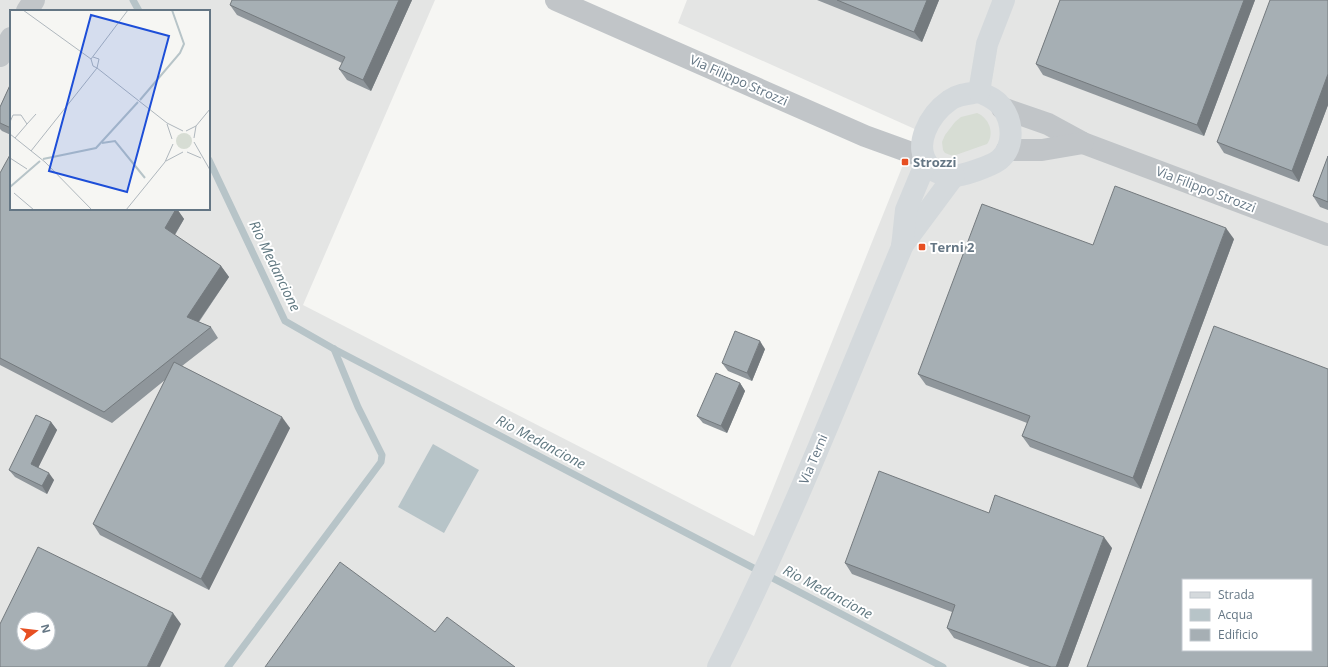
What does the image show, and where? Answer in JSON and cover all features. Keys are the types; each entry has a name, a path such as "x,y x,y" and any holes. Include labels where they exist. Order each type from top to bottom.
{"street":[{"path":"28,10 34,0"},
{"name":"Via Filippo Strozzi","path":"556,0 865,136 925,159"},
{"path":"979,92 987,44 1004,0"},
{"path":"0,56 10,40"},
{"path":"979,92 992,97 1002,108 1009,122 1011,138 1007,150 1000,159 991,165 954,176 942,174 932,169 925,159 922,139 928,125 941,108 950,100 959,96 979,92"},
{"name":"Via Filippo Strozzi","path":"1002,108 1048,124 1083,143 1328,235"},
{"path":"1007,150 1042,150 1083,143"},
{"name":"Via Terni","path":"902,247 906,210 925,159"},
{"name":"Via Terni","path":"718,667 749,606 779,541 902,247 954,176"}],"shaded area":[{"path":"0,0 435,0 303,305 754,536 917,130 678,23 687,0 1328,0 1328,667 0,667"},
{"path":"977,113 985,118 990,126 991,131 987,144 953,156 945,153 942,142 945,135 955,122 961,117"}],"water":[{"path":"433,444 479,470 444,533 398,507"}],"building":[{"path":"232,0 399,0 363,80 339,69 345,57 230,5"},
{"path":"837,0 927,0 914,32"},
{"path":"1060,0 1244,0 1197,125 1036,64"},
{"path":"1270,0 1328,0 1328,74 1292,171 1217,142"},
{"path":"10,85 10,128 0,123 0,107"},
{"path":"10,155 10,210 175,210 165,228 221,266 187,317 211,327 104,412 0,358 0,173"},
{"path":"1328,156 1328,202 1313,196"},
{"path":"1115,186 1226,228 1133,478 1022,436 1030,416 918,374 982,204 1093,245"},
{"path":"1214,326 1328,369 1328,667 1087,667"},
{"path":"735,331 760,341 747,373 722,363"},
{"path":"174,362 282,417 201,579 93,524"},
{"path":"716,373 740,383 721,426 697,416"},
{"path":"36,415 51,422 31,464 49,473 42,486 9,470"},
{"path":"879,471 989,513 995,495 1104,537 1056,667 1051,667 947,628 955,605 845,563"},
{"path":"38,547 173,613 147,667 0,667 0,624"},
{"path":"340,562 435,632 447,617 515,667 265,667"}],"waterway":[{"name":"Rio Medancione","path":"133,0 138,10"},
{"name":"Rio Medancione","path":"210,162 285,321 334,349 943,667"},
{"path":"228,667 381,462 382,455 358,407 334,349"}],"place":[{"name":"Strozzi","path":"905,162"},
{"name":"Terni 2","path":"922,247"}]}
